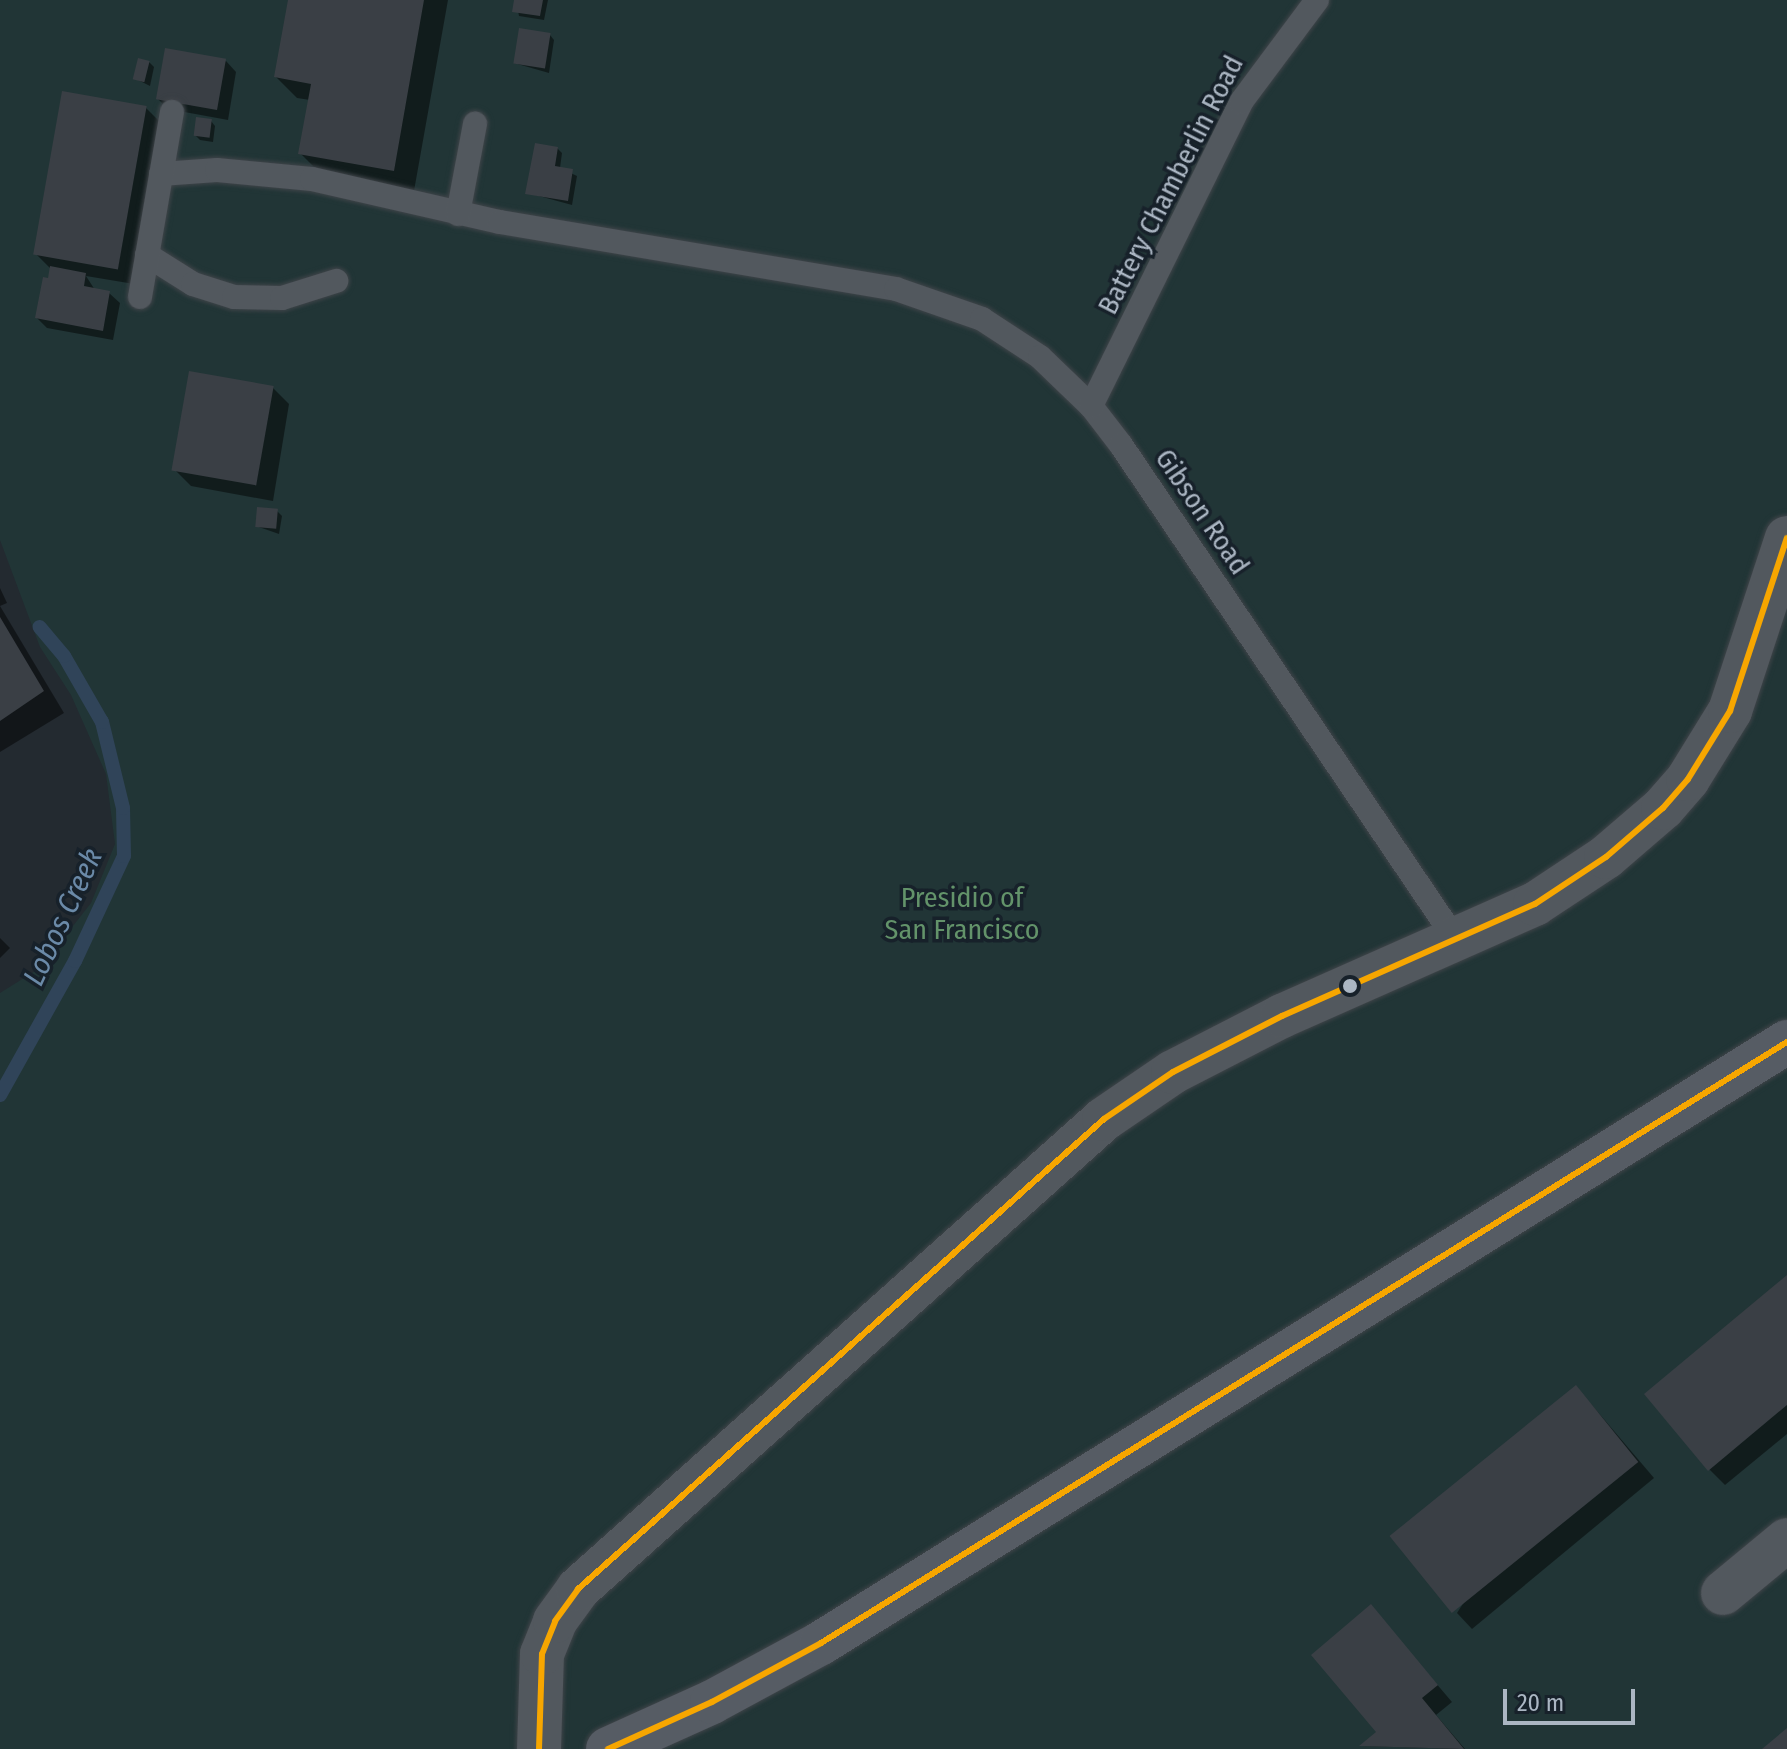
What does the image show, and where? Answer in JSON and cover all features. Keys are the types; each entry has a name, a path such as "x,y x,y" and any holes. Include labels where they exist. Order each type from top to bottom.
{"main road":[{"path":"608,1749 712,1702 821,1643 1787,1042"}],"street":[{"path":"539,1749 542,1654 571,1598 1006,1203 1104,1119 1173,1072 1282,1016 1456,940 1576,878 1636,833 1688,779 1745,678 1787,538"},
{"path":"1723,1593 1787,1540"}],"lane":[{"name":"Battery Chamberlin Road","path":"1091,406 1241,102 1317,0"},
{"path":"140,297 172,112"},
{"path":"458,214 475,124"},
{"name":"Gibson Road","path":"161,174 278,173 458,214 782,274 896,289 982,319 1040,357 1091,406 1456,940"},
{"path":"147,255 193,284 234,297 282,298 336,281"}],"green space":[{"name":"Presidio of San Francisco","path":"0,0 1787,0 1787,1749 0,1749 0,993 40,968 91,903 115,844 106,774 71,695 40,647 0,540"}],"building":[{"path":"288,0 424,0 394,171 298,154 311,84 274,77"},
{"path":"514,0 543,0 540,16 512,12"},
{"path":"519,28 551,33 545,69 513,64"},
{"path":"165,48 226,59 217,110 156,99"},
{"path":"138,58 150,61 144,82 133,79"},
{"path":"62,91 147,106 118,269 33,254"},
{"path":"196,117 212,119 210,138 194,136"},
{"path":"535,143 558,147 555,166 573,169 568,201 525,194"},
{"path":"50,266 86,273 84,286 110,291 103,331 35,318 43,277 48,278"},
{"path":"189,371 274,386 256,485 171,470"},
{"path":"257,507 278,509 276,529 255,527"},
{"path":"0,617 44,691 0,721"},
{"path":"1787,1275 1787,1405 1708,1471 1644,1394"},
{"path":"1576,1385 1638,1462 1452,1613 1389,1536"},
{"path":"1371,1604 1438,1685 1422,1698 1464,1749 1359,1746 1376,1732 1311,1655"},
{"path":"1787,1728 1787,1749 1762,1749"}],"waterway":[{"name":"Lobos Creek","path":"0,1095 75,961 124,856 123,808 102,722 64,656 40,627"}],"transit line":[{"path":"539,1749 542,1654 555,1621 578,1589 1104,1119 1173,1072 1282,1016 1535,904 1606,857 1663,808 1688,779 1730,711 1787,538"},
{"path":"608,1749 712,1702 821,1643 1787,1042"}]}
